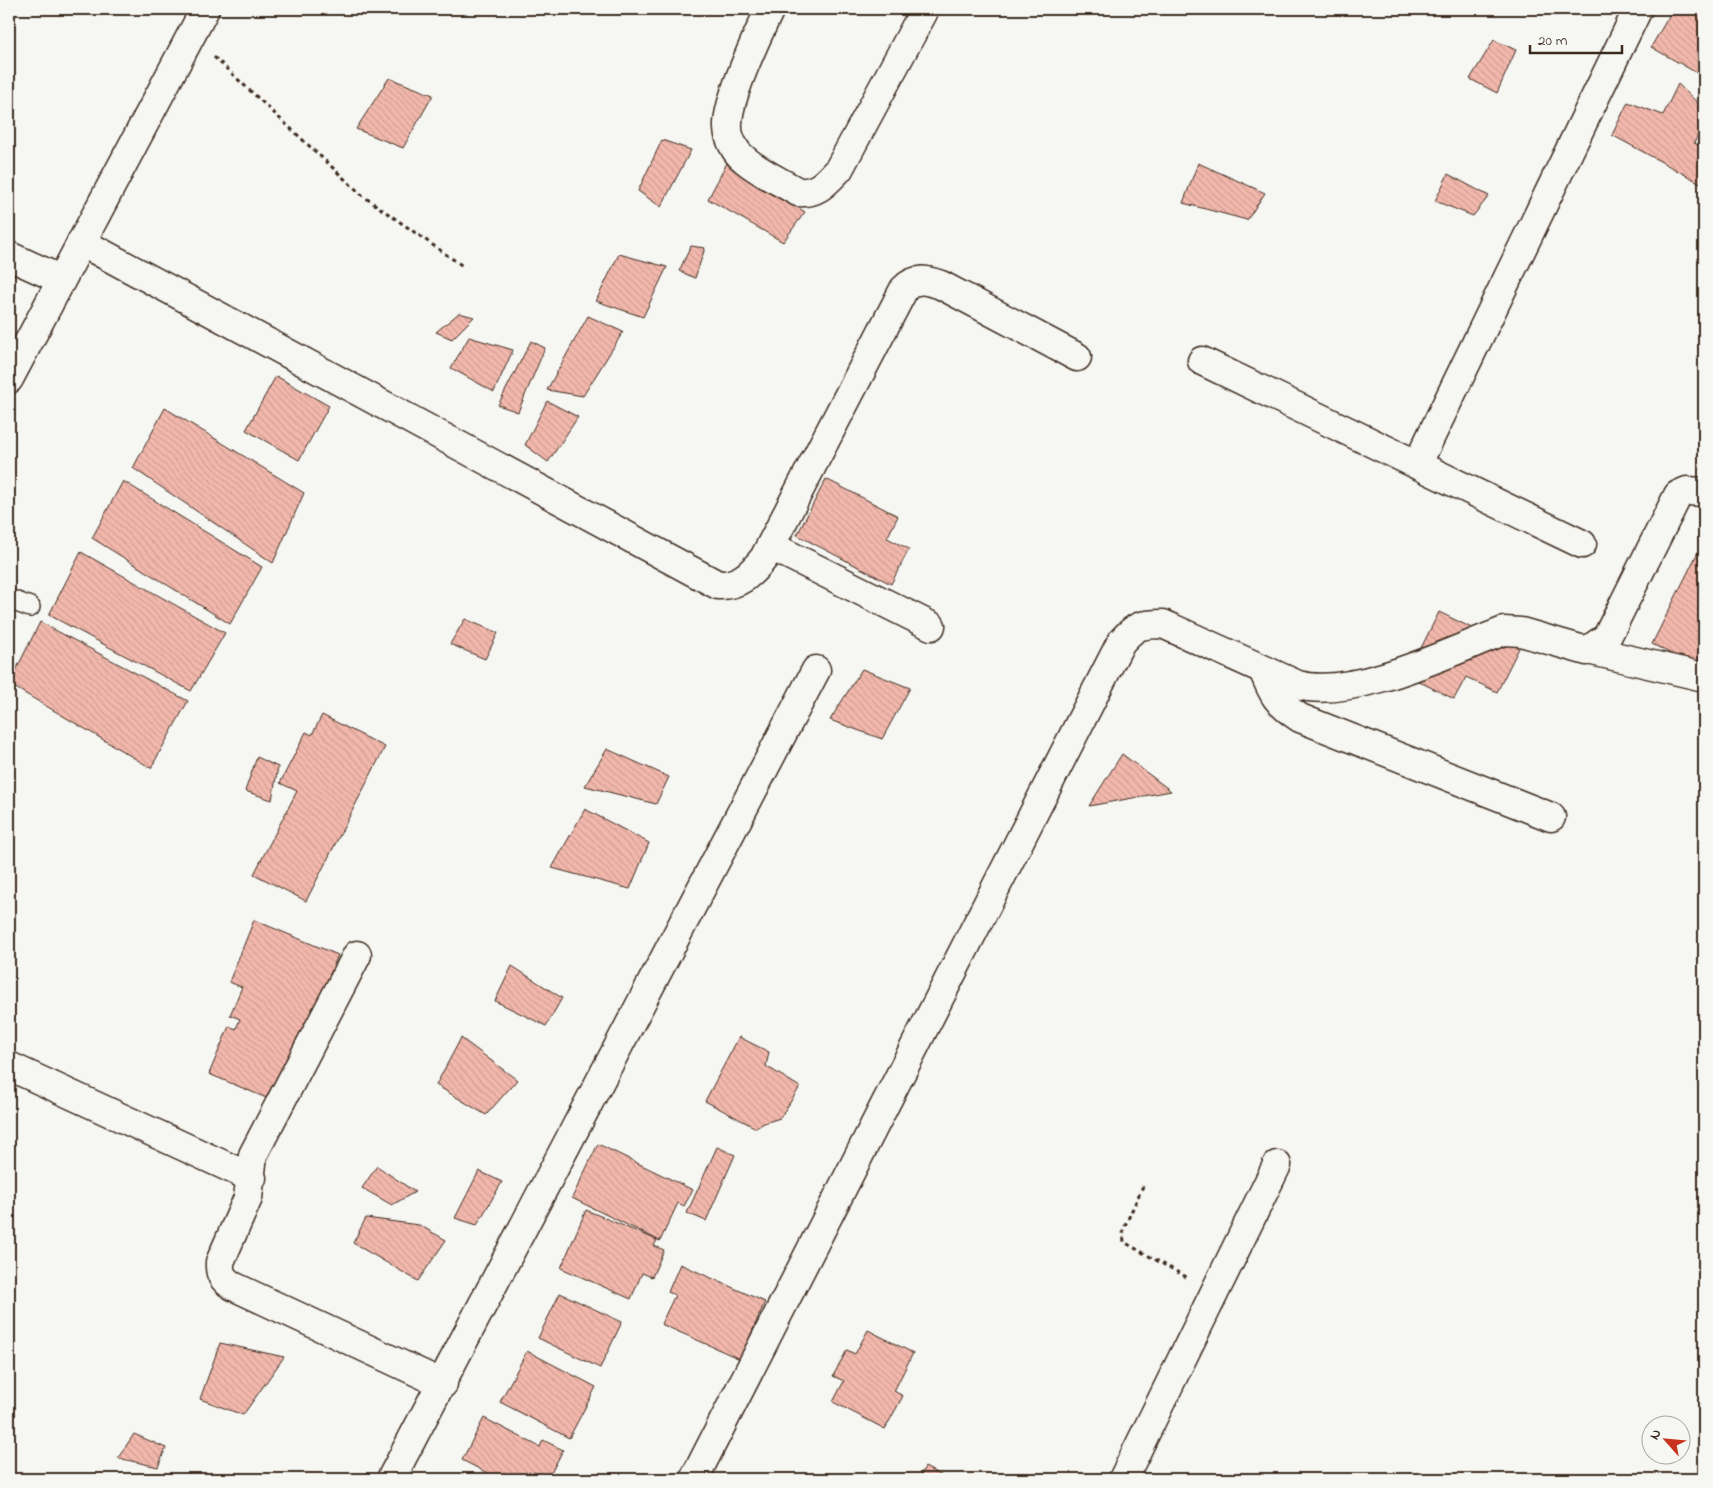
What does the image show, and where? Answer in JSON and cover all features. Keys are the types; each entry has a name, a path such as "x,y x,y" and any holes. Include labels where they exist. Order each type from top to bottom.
{"street":[{"path":"9,379 205,9"},
{"path":"770,9 750,53 730,111 728,128 734,146 742,158 798,192 808,193 820,189 839,169 923,13"},
{"path":"1417,465 1638,9"},
{"path":"81,242 718,585 730,585 749,576 764,558 904,289 909,283 918,280 940,285 1077,357"},
{"path":"9,256 60,280"},
{"path":"1202,361 1582,544"},
{"path":"1588,650 1607,637 1678,494 1687,490 1704,492"},
{"path":"771,546 931,626"},
{"path":"694,1479 1121,642 1134,628 1143,624 1163,624 1263,670 1314,690 1373,681 1504,631 1521,632 1581,651 1588,650 1704,677"},
{"path":"391,1479 443,1384 816,670"},
{"path":"1263,670 1272,694 1282,707 1300,718 1552,817"},
{"path":"357,955 256,1150 251,1168 252,1178 246,1207 220,1262 221,1276 226,1282 443,1384"},
{"path":"9,1066 252,1178"},
{"path":"1122,1479 1277,1165"}],"lane":[{"path":"9,599 30,607"}],"path":[{"path":"192,35 300,139 364,196 464,267"},
{"path":"1143,1186 1123,1230 1124,1242 1215,1293"}],"building":[{"path":"1673,9 1704,9 1704,77 1651,47"},
{"path":"1494,40 1516,50 1497,93 1470,79"},
{"path":"389,78 433,95 403,148 356,129"},
{"path":"1678,84 1704,109 1704,124 1694,143 1704,148 1704,185 1612,135 1628,102 1663,115"},
{"path":"662,140 691,150 661,207 638,191"},
{"path":"727,163 805,212 783,242 708,199"},
{"path":"1198,163 1265,193 1247,220 1183,203"},
{"path":"1448,174 1489,196 1473,216 1435,201"},
{"path":"691,246 705,248 695,278 679,271"},
{"path":"619,254 667,267 643,317 596,301"},
{"path":"459,313 474,317 452,339 436,332"},
{"path":"588,316 623,332 583,396 547,390"},
{"path":"469,337 513,350 494,392 451,368"},
{"path":"531,341 545,348 518,412 498,405"},
{"path":"276,376 329,406 299,460 246,430"},
{"path":"547,401 578,417 548,462 525,445"},
{"path":"165,408 304,493 273,563 133,468"},
{"path":"826,479 898,516 887,538 909,549 891,584 797,535"},
{"path":"123,481 262,567 230,624 92,538"},
{"path":"1704,540 1704,660 1701,669 1652,644"},
{"path":"81,552 225,633 191,691 49,615"},
{"path":"1439,612 1480,632 1520,646 1497,692 1466,677 1454,699 1416,680 1419,652"},
{"path":"465,619 498,633 485,659 450,644"},
{"path":"40,622 188,701 151,768 9,684"},
{"path":"862,669 910,688 882,739 830,720"},
{"path":"322,715 385,747 306,901 254,874 297,791 280,783 306,732 312,735"},
{"path":"607,749 669,777 656,804 585,786"},
{"path":"1122,754 1171,791 1089,806"},
{"path":"257,757 278,767 272,800 245,791"},
{"path":"585,809 649,843 630,889 552,868"},
{"path":"254,920 338,955 276,1102 209,1074 229,1026 236,1029 240,1019 230,1015 242,987 229,982"},
{"path":"512,966 562,998 546,1026 495,1001"},
{"path":"739,1037 769,1052 766,1066 800,1087 780,1118 764,1123 756,1128 705,1101"},
{"path":"461,1038 517,1080 486,1115 436,1085"},
{"path":"598,1144 693,1190 684,1206 678,1203 660,1241 572,1198"},
{"path":"717,1147 735,1155 706,1221 687,1213"},
{"path":"377,1166 415,1192 392,1205 362,1188"},
{"path":"479,1171 502,1182 477,1225 455,1218"},
{"path":"586,1210 657,1240 654,1246 664,1250 652,1277 642,1273 631,1299 561,1268"},
{"path":"366,1218 419,1225 446,1240 418,1281 353,1243"},
{"path":"680,1264 765,1302 740,1359 661,1324 675,1295 668,1292"},
{"path":"560,1293 622,1322 600,1368 538,1338"},
{"path":"868,1330 913,1353 894,1391 903,1396 885,1429 833,1402 844,1381 833,1376 847,1350 855,1354"},
{"path":"220,1343 284,1357 243,1415 200,1399"},
{"path":"527,1351 596,1387 569,1438 500,1402"},
{"path":"484,1418 540,1447 543,1440 563,1450 548,1479 493,1479 495,1477 462,1460"},
{"path":"134,1434 166,1448 158,1467 118,1458"},
{"path":"925,1467 948,1479 918,1479"},
{"path":"909,1474 918,1479 907,1479"}]}
